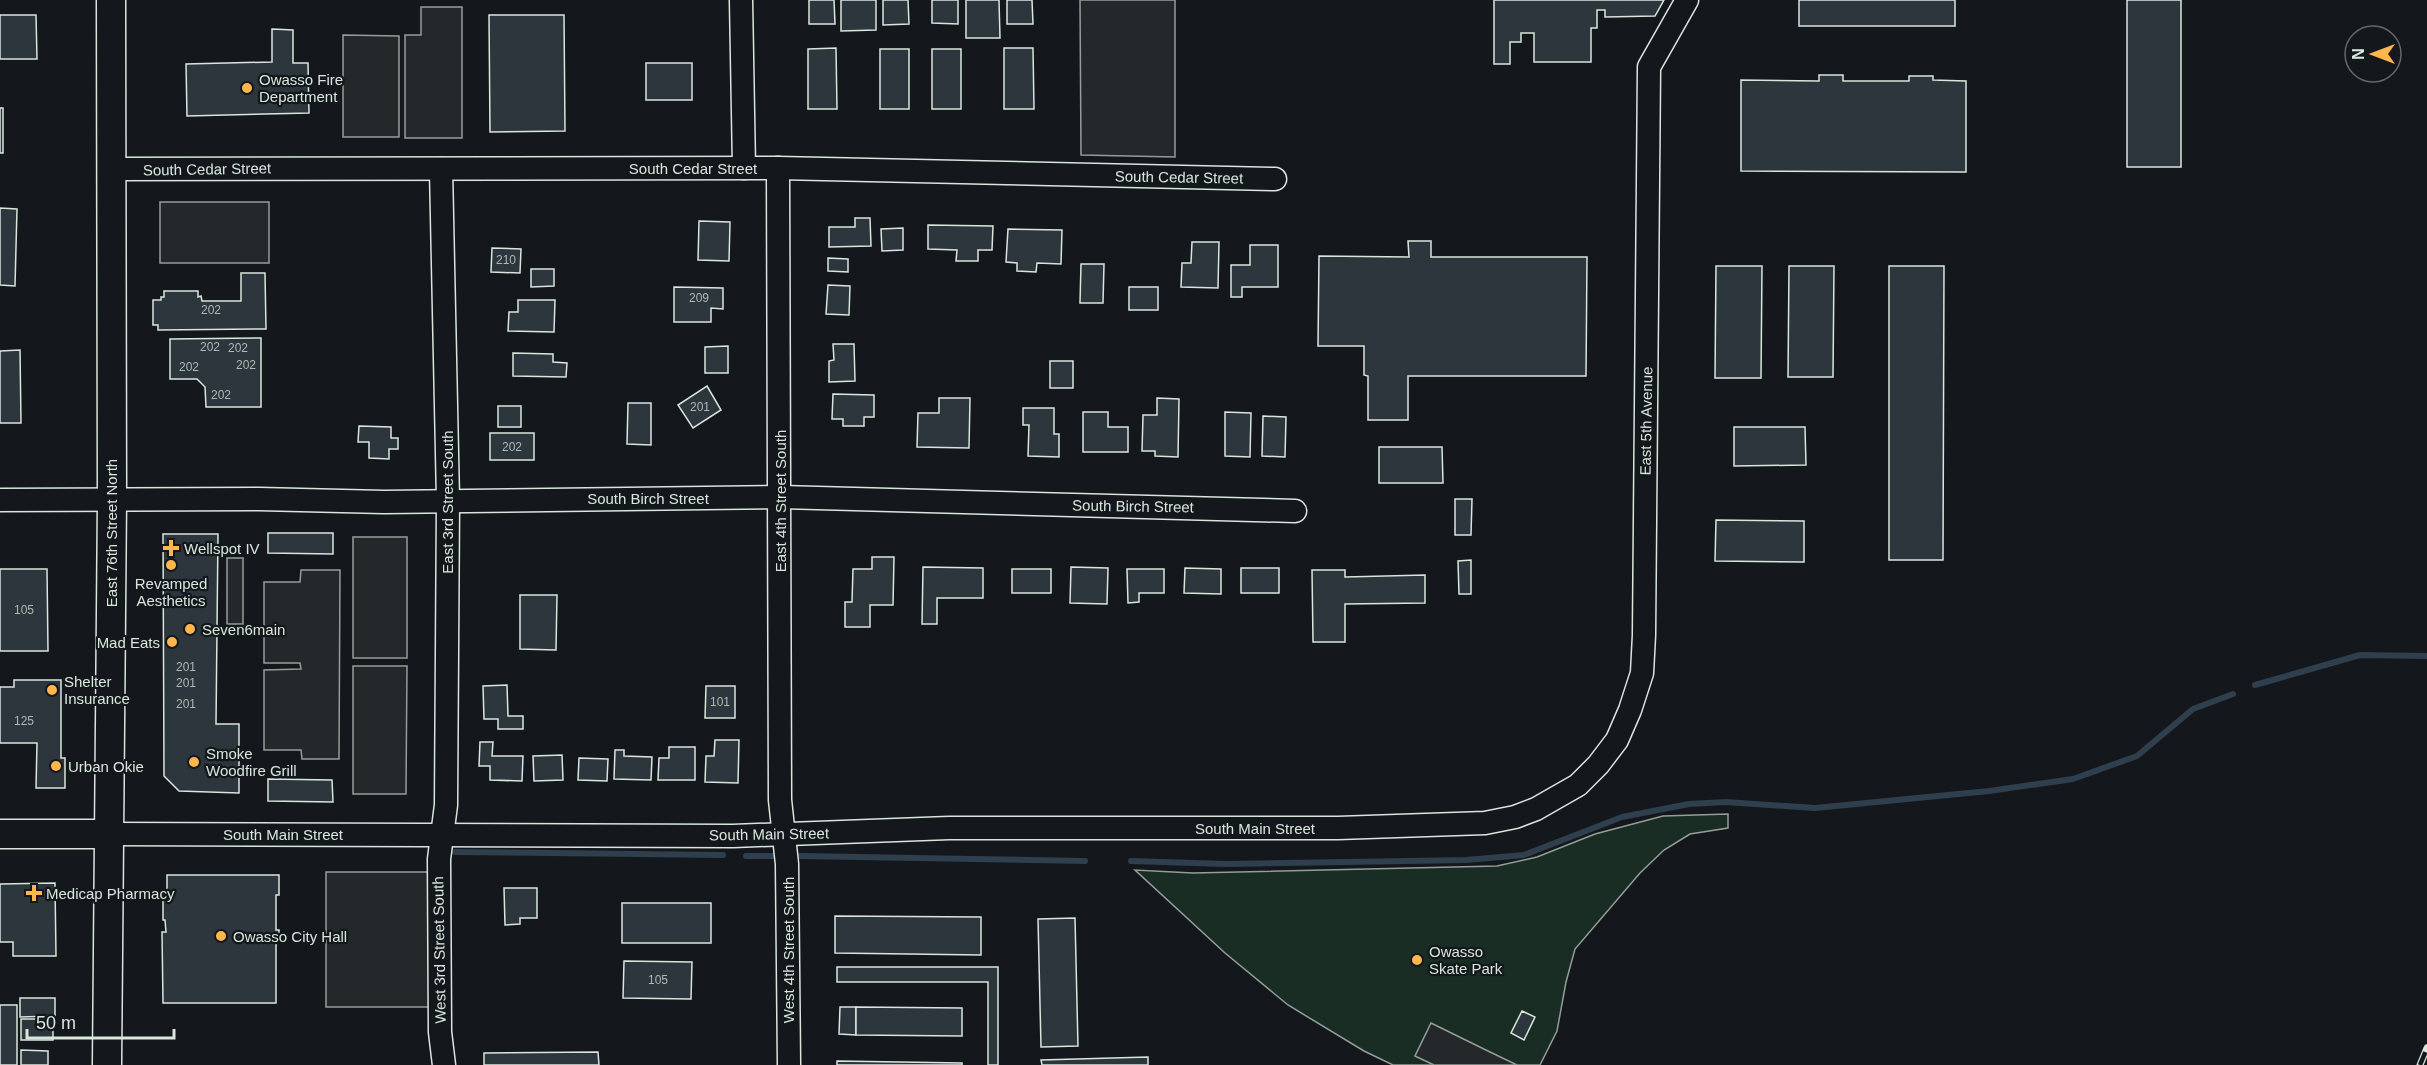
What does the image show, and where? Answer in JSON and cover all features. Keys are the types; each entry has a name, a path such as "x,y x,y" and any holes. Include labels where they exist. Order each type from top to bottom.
{"main road":[{"name":"East 76th Street North","path":"107,1065 112,499 111,0"},
{"name":"South Main Street","path":"0,834 108,834"}],"street":[{"path":"741,0 744,168"},
{"name":"East 5th Avenue","path":"1536,809 1578,785 1598,765 1617,740 1642,673 1649,67 1687,0"},
{"name":"South Cedar Street","path":"112,169 778,168 1275,179"},
{"name":"East 4th Street South","path":"778,168 781,497 780,800 784,834"},
{"name":"East 3rd Street South","path":"441,169 448,500 446,805 441,834"},
{"name":"South Birch Street","path":"0,500 384,502 781,497 1295,510"},
{"name":"South Main Street","path":"108,834 784,834 949,828 1315,828 1459,825 1515,818 1536,809"},
{"name":"West 3rd Street South","path":"441,834 439,858 440,1032 444,1065"},
{"name":"West 4th Street South","path":"784,834 787,864 789,1065"}],"green space":[{"name":"Owasso Skate Park","path":"1728,814 1728,828 1690,834 1664,850 1640,873 1575,949 1557,1031 1540,1065 1393,1065 1364,1051 1288,1005 1225,953 1135,870 1193,873 1497,866 1537,857 1595,834 1663,816"}],"shaded area":[{"path":"1080,0 1175,0 1175,157 1081,155"},
{"path":"421,7 462,7 462,138 405,138 405,35 421,35"},
{"path":"343,35 399,36 399,137 343,137"},
{"path":"160,202 269,202 269,263 160,263"},
{"path":"353,537 407,537 407,658 353,658"},
{"path":"227,558 243,558 243,624 227,624"},
{"path":"301,570 340,570 339,759 302,759 301,750 264,750 264,670 301,669 300,663 264,663 264,582 300,582"},
{"path":"353,666 407,666 406,794 353,794"},
{"path":"326,872 448,872 448,1007 326,1007"},
{"path":"1431,1023 1517,1065 1434,1065 1417,1057 1415,1056"}],"building":[{"path":"809,0 834,0 835,24 809,24"},
{"path":"841,0 876,0 876,30 841,31"},
{"path":"883,0 908,0 909,24 883,25"},
{"path":"932,0 958,0 958,24 932,23"},
{"path":"966,0 999,0 1000,38 966,38"},
{"path":"1007,0 1032,0 1033,24 1007,24"},
{"path":"1494,0 1664,0 1655,16 1605,17 1605,10 1597,10 1597,28 1591,28 1591,62 1534,62 1534,33 1521,33 1521,42 1510,42 1510,64 1494,64"},
{"path":"1799,0 1955,0 1955,26 1799,26"},
{"path":"2127,0 2181,0 2181,167 2127,167"},
{"path":"0,15 36,15 37,59 0,59"},
{"path":"489,15 564,15 565,131 490,132"},
{"name":"Owasso Fire Department","path":"272,29 293,30 293,63 308,63 309,113 187,116 186,64 272,62"},
{"path":"836,48 837,109 808,109 808,49"},
{"path":"1004,48 1033,48 1034,109 1004,109"},
{"path":"880,49 909,49 909,109 880,109"},
{"path":"932,49 961,49 961,109 932,109"},
{"path":"646,63 692,63 692,100 646,100"},
{"path":"1819,75 1843,75 1843,81 1909,81 1909,76 1933,76 1933,80 1966,81 1966,172 1741,171 1741,80 1819,81"},
{"path":"0,108 3,108 3,153 0,153"},
{"path":"0,208 17,209 15,286 0,285"},
{"path":"855,218 870,218 871,246 829,247 829,227 855,227"},
{"path":"699,221 730,222 729,261 698,260"},
{"path":"928,225 993,226 992,250 978,250 978,261 956,261 957,250 928,249"},
{"path":"903,228 903,250 882,251 881,229"},
{"path":"1008,229 1062,230 1061,264 1037,263 1036,272 1017,271 1017,263 1006,262"},
{"path":"1408,241 1431,241 1431,257 1587,257 1586,376 1408,376 1408,420 1368,420 1368,376 1364,375 1364,346 1318,346 1319,256 1409,257"},
{"path":"1192,242 1219,242 1218,288 1181,287 1182,263 1191,263"},
{"path":"1250,245 1278,245 1278,287 1242,287 1242,297 1231,297 1231,265 1250,265"},
{"path":"492,248 521,249 520,273 491,272"},
{"path":"828,258 848,259 848,272 828,271"},
{"path":"1081,264 1104,264 1103,303 1080,303"},
{"path":"1716,266 1762,266 1761,378 1715,378"},
{"path":"1789,266 1834,266 1833,377 1788,377"},
{"path":"1889,266 1944,266 1943,560 1889,560"},
{"path":"531,269 554,269 554,286 531,287"},
{"path":"241,273 265,273 266,329 158,330 158,325 153,325 153,300 161,300 161,297 164,297 164,291 198,291 198,297 201,296 202,301 241,301"},
{"path":"828,285 850,286 849,315 826,314"},
{"path":"674,287 723,288 723,309 711,308 711,322 674,322"},
{"path":"1129,287 1158,287 1158,310 1129,310"},
{"path":"518,300 555,300 554,332 508,331 509,312 518,312"},
{"path":"261,338 261,407 206,407 205,387 197,379 170,379 170,339"},
{"path":"833,344 854,344 855,381 829,382 829,361 834,360"},
{"path":"728,346 728,373 705,373 705,347"},
{"path":"20,350 21,423 0,423 0,351"},
{"path":"513,353 553,354 553,362 567,363 566,377 513,376"},
{"path":"1050,361 1073,361 1073,388 1050,388"},
{"path":"707,386 721,410 693,428 678,405"},
{"path":"833,394 874,395 874,417 864,417 864,426 843,426 843,419 832,419"},
{"path":"939,398 970,398 969,448 917,447 918,413 939,413"},
{"path":"1157,398 1179,399 1178,457 1155,456 1155,451 1142,451 1143,415 1157,415"},
{"path":"628,403 651,403 651,445 627,444"},
{"path":"498,406 521,406 521,427 498,427"},
{"path":"1023,408 1054,408 1054,434 1059,434 1059,457 1028,456 1029,425 1023,425"},
{"path":"1083,412 1108,412 1108,427 1128,427 1128,452 1083,452"},
{"path":"1225,412 1251,413 1250,457 1225,456"},
{"path":"1263,416 1286,417 1285,457 1262,456"},
{"path":"359,426 391,427 391,438 398,438 398,449 389,449 389,459 369,458 369,442 358,442"},
{"path":"1734,427 1805,427 1806,465 1734,466"},
{"path":"490,433 534,433 534,460 490,460"},
{"path":"1379,447 1442,447 1443,483 1379,483"},
{"path":"1455,499 1472,499 1471,535 1455,535"},
{"path":"1716,520 1804,521 1804,562 1715,561"},
{"path":"268,533 333,533 333,554 268,553"},
{"name":"Seven6main","path":"163,534 218,534 216,724 239,724 239,793 179,791 164,776"},
{"path":"872,557 894,557 893,605 870,605 870,627 845,627 845,602 852,602 853,569 872,569"},
{"path":"1471,560 1471,594 1459,594 1458,561"},
{"path":"923,567 983,568 983,598 937,598 937,624 922,624"},
{"path":"1071,567 1108,568 1107,604 1070,603"},
{"path":"1185,568 1221,569 1221,594 1184,593"},
{"path":"1241,568 1279,568 1279,593 1241,593"},
{"path":"0,569 47,569 48,651 0,651"},
{"path":"1012,569 1051,569 1051,593 1012,593"},
{"path":"1127,569 1164,569 1164,593 1139,593 1139,602 1128,603"},
{"path":"1312,570 1345,570 1345,577 1425,575 1425,603 1345,604 1345,642 1313,642"},
{"path":"520,595 557,595 556,650 520,649"},
{"path":"14,680 61,680 61,758 65,758 65,788 36,788 37,743 0,743 0,687 14,687"},
{"path":"507,685 508,716 523,716 523,729 498,729 498,719 484,719 483,686"},
{"path":"706,686 735,686 735,718 705,718"},
{"path":"715,740 739,740 738,783 705,782 706,756 714,756"},
{"path":"480,742 493,742 492,756 523,756 522,781 490,780 490,766 479,766"},
{"path":"669,747 695,747 695,780 658,780 659,758 669,758"},
{"path":"615,750 624,750 624,756 652,757 651,780 614,779"},
{"path":"562,755 563,780 534,781 533,756"},
{"path":"579,758 608,759 607,781 578,780"},
{"path":"268,779 332,780 333,802 268,801"},
{"name":"Owasso City Hall","path":"167,875 279,875 279,895 276,895 276,930 279,930 279,941 276,941 276,1003 163,1003 162,932 166,932 165,920 163,920 163,892 167,892"},
{"path":"55,883 56,956 13,956 13,942 0,942 0,884"},
{"path":"504,888 537,888 537,918 520,918 520,924 505,925"},
{"path":"622,903 711,903 711,943 622,943"},
{"path":"835,916 981,917 981,955 835,953"},
{"path":"1075,918 1078,1046 1041,1047 1038,919"},
{"path":"624,961 692,962 691,999 623,998"},
{"path":"837,967 998,967 998,1065 988,1065 988,982 837,982"},
{"path":"20,998 55,998 55,1016 20,1017"},
{"path":"0,1005 17,1005 17,1065 0,1065"},
{"path":"840,1007 856,1007 856,1035 839,1034"},
{"path":"856,1007 962,1008 962,1036 856,1035"},
{"path":"1522,1011 1535,1017 1524,1040 1511,1033"},
{"path":"21,1019 53,1019 53,1040 21,1040"},
{"path":"21,1050 48,1051 48,1065 21,1065"},
{"path":"598,1052 599,1065 484,1065 484,1053"},
{"path":"1148,1057 1148,1065 1042,1065 1041,1060"},
{"path":"837,1061 962,1063 962,1065 837,1065"}],"waterway":[{"path":"2255,685 2360,655 2427,656"},
{"path":"1131,861 1226,864 1466,860 1524,855 1622,817 1689,804 1726,802 1815,808 1989,791 2073,779 2137,756 2193,709 2233,694"},
{"path":"455,852 723,855"},
{"path":"746,856 777,856"},
{"path":"800,856 1085,861"}],"railway":[{"path":"2420,1065 2427,1048"}],"place":[{"name":"Owasso Fire Department","path":"247,88"},
{"name":"Wellspot IV","path":"171,548"},
{"name":"Revamped Aesthetics","path":"171,565"},
{"name":"Seven6main","path":"190,629"},
{"name":"Mad Eats","path":"172,642"},
{"name":"Shelter Insurance","path":"52,690"},
{"name":"Smoke Woodfire Grill","path":"194,762"},
{"name":"Urban Okie","path":"56,766"},
{"name":"Medicap Pharmacy","path":"34,893"},
{"name":"Owasso City Hall","path":"221,936"},
{"name":"Owasso Skate Park","path":"1417,960"}]}
